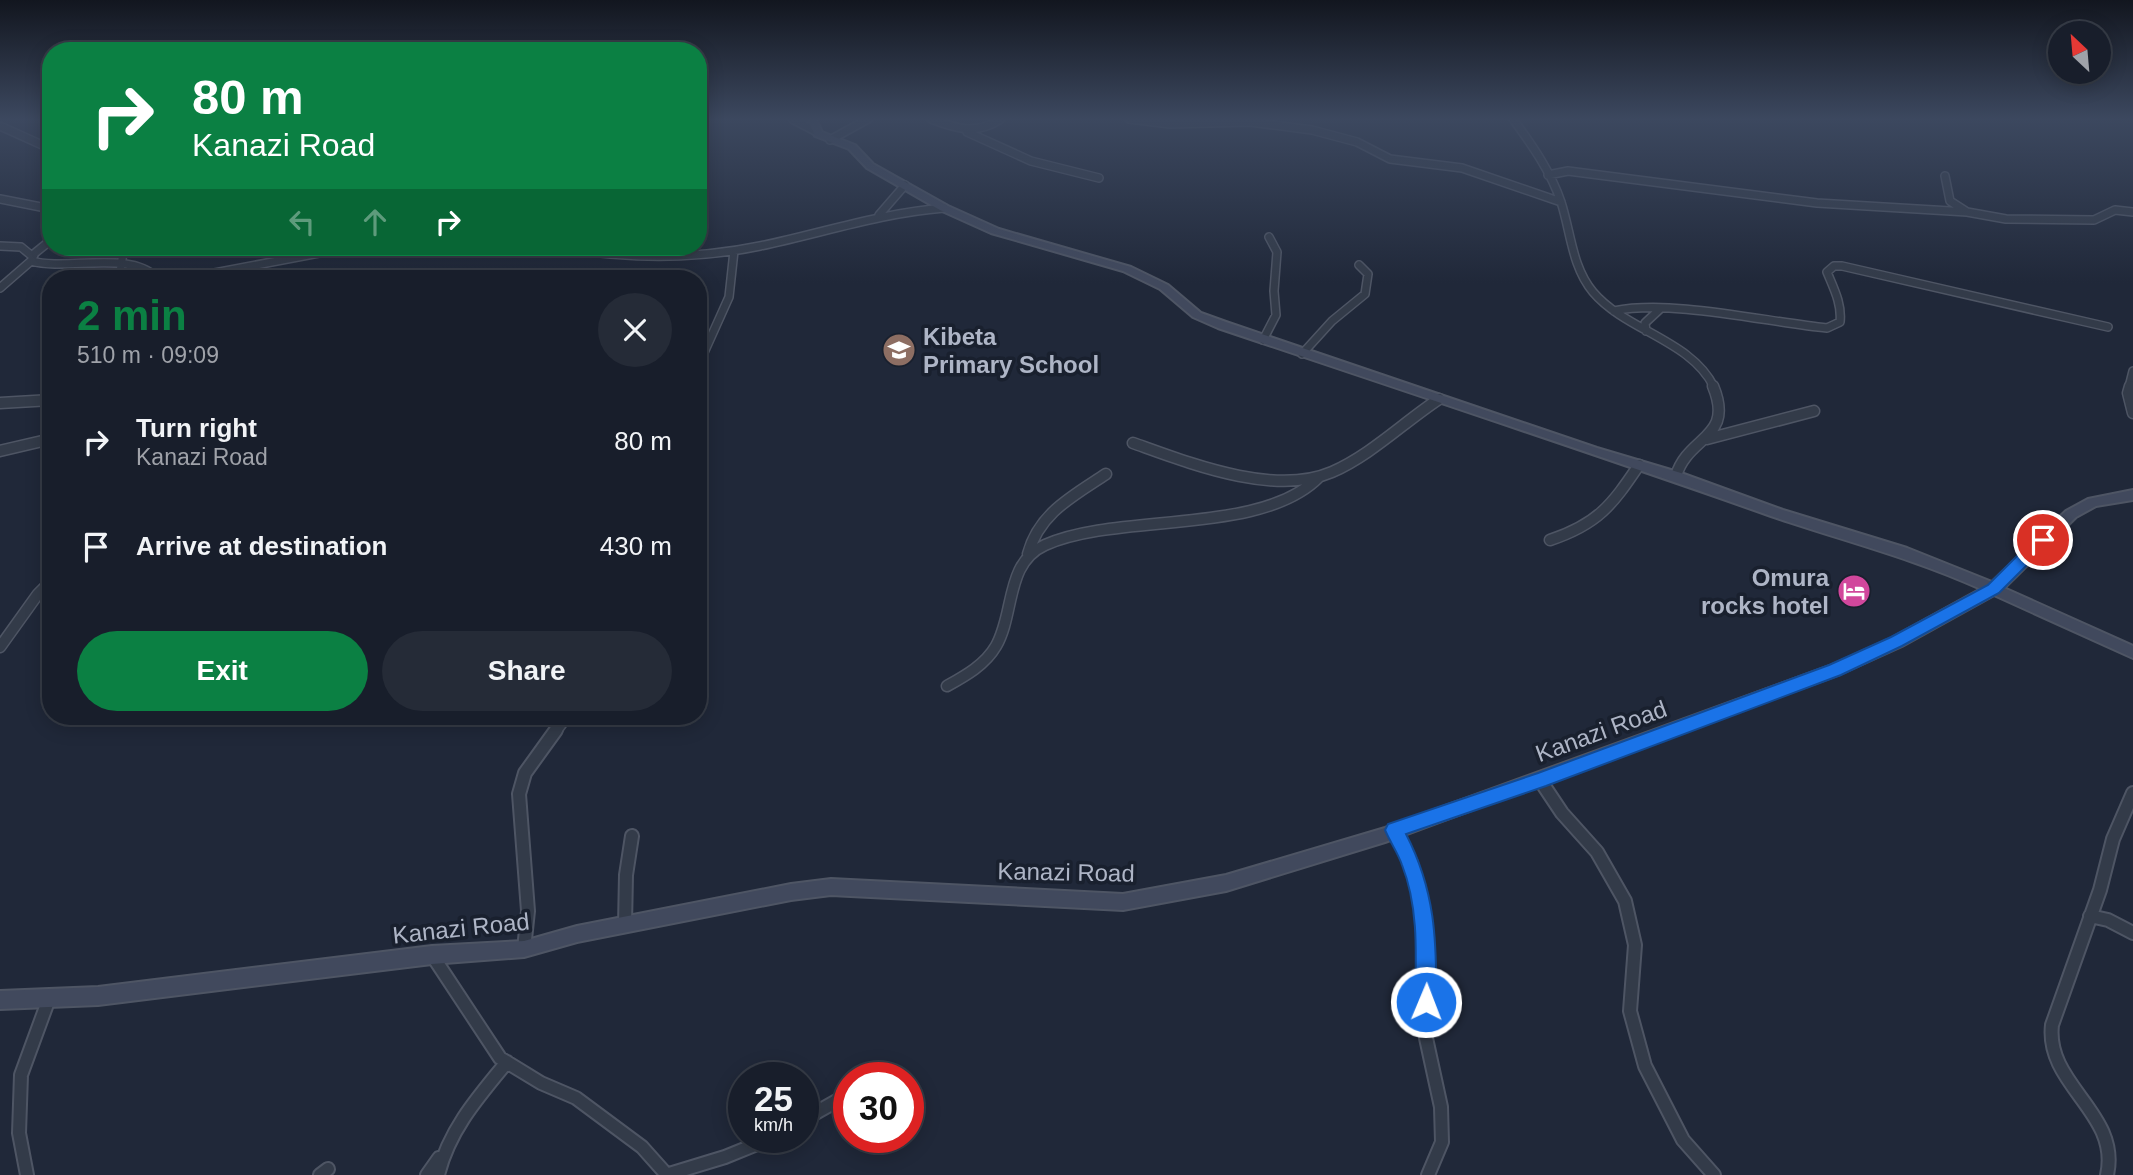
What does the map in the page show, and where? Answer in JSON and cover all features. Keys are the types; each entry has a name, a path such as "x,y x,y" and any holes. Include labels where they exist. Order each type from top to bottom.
{"main road":[{"path":"884,174 944,208 1004,234 1084,254 1127,269 1164,287 1205,319 1302,354 1902,552 1994,589 2133,652"},
{"name":"Kanazi Road","path":"0,1000 116,994 432,955 524,949 625,925 791,892 831,887 1123,902 1226,883 1540,780 1835,670 1897,642 1994,589 2071,514 2093,502 2133,495"}],"street":[{"path":"1081,174 1099,178"},
{"path":"1479,174 1561,202"},
{"path":"1554,174 1548,175 1561,202 1573,258 1600,300 1694,363 1714,385 1720,404 1719,420 1707,439 1678,465 1675,476"},
{"path":"1591,174 1817,202 1910,211 1967,212 2006,219 2094,220 2115,210 2133,212"},
{"path":"1945,176 1950,201 1967,212"},
{"path":"878,216 905,185"},
{"path":"0,199 42,207"},
{"path":"707,252 734,251 878,216 916,209 944,208"},
{"path":"1263,340 1276,315 1276,252 1269,237"},
{"path":"0,246 20,247 32,259 52,265 123,265 150,270"},
{"path":"0,288 42,249"},
{"path":"707,347 728,304 736,269 734,251"},
{"path":"121,270 124,256"},
{"path":"230,270 304,256"},
{"path":"604,256 630,256"},
{"path":"1302,354 1332,321 1364,294 1367,274 1359,265"},
{"path":"1614,311 1625,307 1660,309 1827,328 1840,323 1841,317 1839,303 1827,272 1834,266 1842,266 2108,327"},
{"path":"1646,331 1646,323 1660,309"},
{"path":"2133,371 2128,393 2133,413"},
{"path":"1133,443 1188,463 1269,479 1294,481 1319,477 1343,465 1439,399"},
{"path":"0,403 42,401"},
{"path":"1707,439 1814,411"},
{"path":"0,451 42,441"},
{"path":"1550,540 1578,531 1600,518 1613,506 1639,465"},
{"path":"1028,554 1031,539 1052,512 1105,474"},
{"path":"947,687 985,661 997,643 1006,623 1018,570 1028,554 1065,537 1251,509 1305,490 1316,484 1319,477"},
{"path":"0,647 42,590"},
{"path":"524,949 528,911 527,866 519,794 525,773 560,725"},
{"path":"1540,780 1562,813 1597,852 1625,901 1634,945 1630,1011 1645,1066 1683,1140 1714,1175"},
{"path":"2107,1175 2110,1162 2106,1135 2058,1063 2050,1042 2052,1025 2100,890 2113,839 2133,793"},
{"path":"1394,830 1411,863 1425,918 1426,1038 1441,1107 1442,1142 1431,1163 1429,1175"},
{"path":"625,925 625,876 632,836"},
{"path":"2090,916 2109,920 2133,933"},
{"path":"432,955 457,997 500,1058 541,1083 576,1098 642,1147 666,1175 735,1153"},
{"path":"27,1175 19,1133 21,1075 50,996"},
{"path":"427,1175 443,1153 466,1111 507,1062"},
{"path":"438,1175 443,1153"}],"place":[{"name":"Kibeta Primary School","path":"899,350"},
{"name":"Omura rocks hotel","path":"1854,591"}],"route":[{"path":"1426,1002 1425,918 1411,863 1394,830 1540,780 1835,670 1897,642 1994,589 2043,540"}]}
